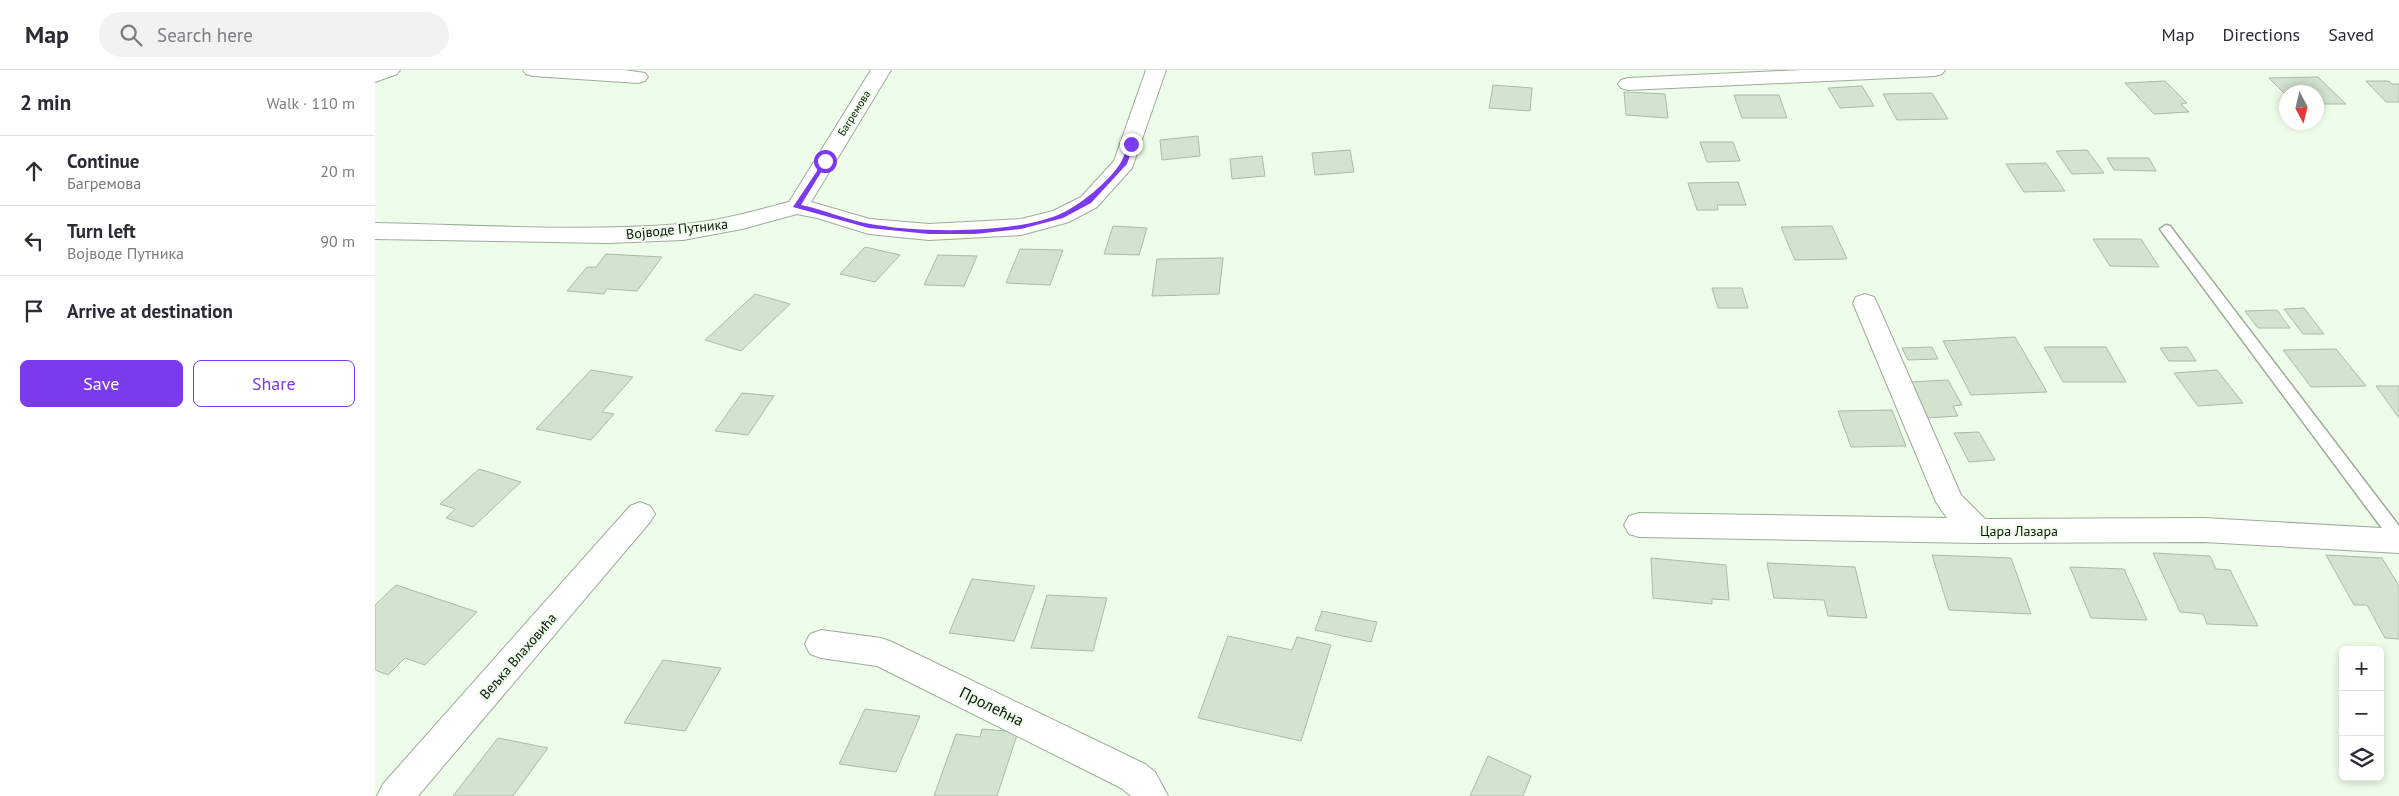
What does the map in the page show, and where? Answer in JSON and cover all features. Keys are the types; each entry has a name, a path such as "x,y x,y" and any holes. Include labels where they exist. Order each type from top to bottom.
{"street":[{"path":"375,76 390,70"},
{"path":"533,70 638,77"},
{"name":"Багремова","path":"797,207 881,70"},
{"name":"Војводе Путника","path":"375,231 608,236 683,232 741,222 797,207 820,211 869,226 929,232 1021,227 1061,217 1089,202 1125,163 1157,70"},
{"path":"1628,84 1935,70"},
{"path":"1865,303 1950,502 1978,531"},
{"name":"Вељка Влаховића","path":"395,796 640,514"},
{"name":"Цара Лазара","path":"1639,524 1978,531 2204,530 2399,540"},
{"name":"Пролећна","path":"821,644 881,652 1133,776 1143,784 1150,796"}],"lane":[{"path":"2167,229 2399,540"}],"building":[{"path":"2318,77 2346,104 2324,104 2324,85 2279,85 2279,88 2269,78"},
{"path":"2165,81 2187,103 2181,104 2189,112 2154,114 2125,83"},
{"path":"2366,81 2389,81 2392,84 2399,84 2399,102 2386,102"},
{"path":"1493,85 1532,88 1530,111 1489,108"},
{"path":"1862,86 1874,106 1840,108 1828,88"},
{"path":"1624,92 1665,94 1668,118 1626,115"},
{"path":"1932,93 1948,119 1897,120 1883,94"},
{"path":"1734,95 1779,95 1787,118 1742,118"},
{"path":"1198,136 1200,156 1162,160 1160,140"},
{"path":"1700,142 1733,142 1740,161 1707,162"},
{"path":"1350,150 1354,172 1315,175 1312,153"},
{"path":"2087,150 2104,173 2072,174 2056,151"},
{"path":"1262,156 1265,176 1232,179 1230,159"},
{"path":"2107,158 2149,158 2156,171 2114,170"},
{"path":"2046,163 2065,191 2024,192 2006,164"},
{"path":"1738,182 1746,205 1717,205 1718,210 1697,210 1688,183"},
{"path":"1113,226 1147,228 1139,255 1104,254"},
{"path":"1832,226 1847,259 1795,260 1781,227"},
{"path":"2093,239 2141,239 2159,267 2110,266"},
{"path":"865,247 900,255 875,282 840,274"},
{"path":"1020,249 1063,250 1050,285 1006,283"},
{"path":"606,254 662,257 637,291 607,289 604,294 567,291 587,267 596,267"},
{"path":"938,255 977,256 964,286 924,285"},
{"path":"1223,258 1219,294 1152,296 1157,259"},
{"path":"1712,288 1742,288 1748,308 1718,308"},
{"path":"755,294 790,304 741,351 705,340"},
{"path":"2304,308 2324,334 2303,334 2284,309"},
{"path":"2277,310 2290,328 2258,328 2245,311"},
{"path":"2015,337 2047,392 1971,395 1943,341"},
{"path":"1932,347 1938,359 1908,360 1902,348"},
{"path":"2044,347 2106,347 2126,382 2063,382"},
{"path":"2187,347 2196,361 2169,361 2160,348"},
{"path":"2336,349 2366,386 2311,387 2283,350"},
{"path":"591,370 633,377 602,412 614,414 591,440 536,429"},
{"path":"2217,370 2243,403 2198,406 2174,373"},
{"path":"1948,380 1962,405 1953,406 1958,416 1927,418 1910,382"},
{"path":"2376,386 2399,386 2399,418"},
{"path":"742,393 774,396 748,435 715,431"},
{"path":"1892,410 1906,446 1851,447 1838,411"},
{"path":"1979,432 1995,460 1969,462 1954,433"},
{"path":"479,469 521,482 473,527 446,518 455,509 440,504"},
{"path":"2153,553 2210,556 2216,569 2230,570 2258,626 2207,624 2203,614 2180,612"},
{"path":"1932,555 2011,558 2031,614 1949,610"},
{"path":"2326,555 2382,558 2399,586 2399,639 2385,638 2367,605 2354,605"},
{"path":"1651,558 1726,565 1729,600 1712,599 1712,604 1653,598"},
{"path":"1767,563 1855,567 1867,618 1828,616 1824,600 1774,598"},
{"path":"2070,567 2124,569 2147,620 2091,618"},
{"path":"972,579 1035,586 1014,641 949,633"},
{"path":"396,585 477,612 425,665 405,658 388,675 375,670 375,605"},
{"path":"1047,595 1107,598 1093,651 1031,648"},
{"path":"1322,611 1377,622 1371,642 1315,630"},
{"path":"1228,636 1292,650 1297,637 1331,645 1301,741 1198,718"},
{"path":"663,660 721,668 685,731 624,723"},
{"path":"865,709 920,716 896,772 839,764"},
{"path":"982,729 1018,732 997,796 934,796 956,734 980,737"},
{"path":"498,738 548,748 513,796 453,796"},
{"path":"1488,756 1531,776 1523,796 1470,796"}],"route":[{"path":"825,161 797,207 820,211 869,226 929,232 975,231 1021,227 1061,217 1089,202 1125,163 1131,144"}]}
